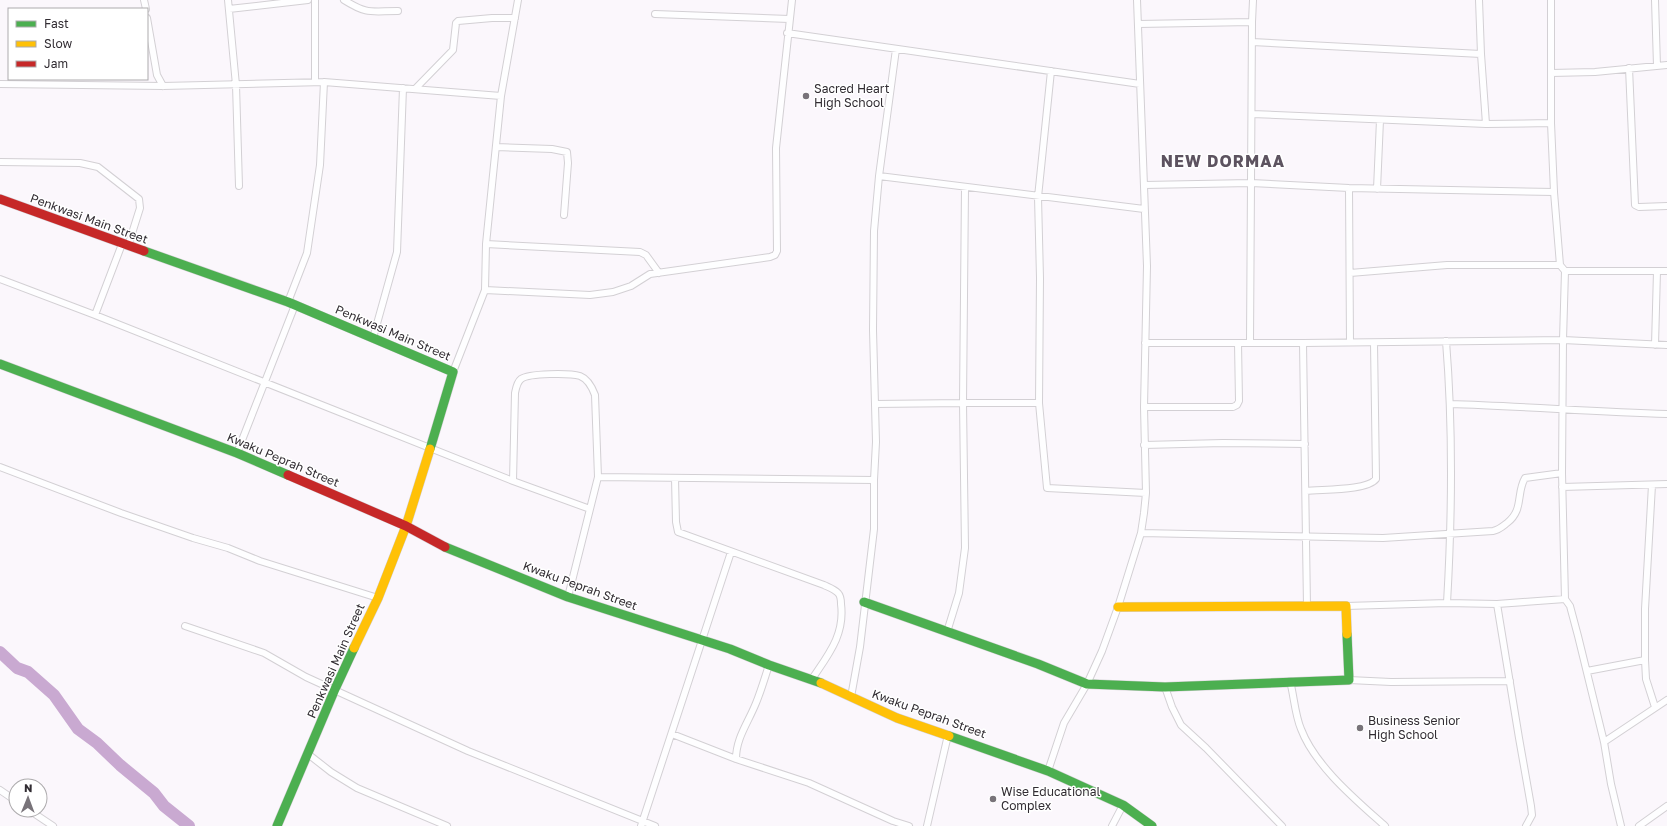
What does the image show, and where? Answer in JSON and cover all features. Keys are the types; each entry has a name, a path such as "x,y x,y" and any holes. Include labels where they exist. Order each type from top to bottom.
{"street":[{"path":"228,0 236,85 239,186"},
{"path":"229,9 308,0"},
{"path":"315,0 315,82"},
{"path":"344,0 366,11 398,11"},
{"path":"453,372 485,290 486,244 501,96 518,0"},
{"path":"485,290 590,295 614,292 631,286 650,274 770,257 775,255 777,251 776,148 787,33 792,0"},
{"path":"1048,771 1064,723 1087,684 1102,651 1118,607 1141,533 1146,493 1144,407 1147,266 1137,0"},
{"path":"1250,343 1252,0"},
{"path":"1480,0 1481,54 1486,124"},
{"path":"1551,0 1551,123 1554,192 1560,265 1565,271 1562,474 1565,599 1573,614 1604,742 1621,826"},
{"path":"1655,0 1657,66"},
{"path":"655,14 789,19"},
{"path":"415,89 453,50 456,24 458,20 514,18"},
{"path":"1138,24 1252,22"},
{"path":"148,24 156,75 163,86"},
{"path":"787,33 1140,84"},
{"path":"1252,42 1481,54"},
{"path":"851,697 860,647 864,602 873,536 876,442 873,330 874,231 879,176 896,49"},
{"path":"1551,73 1595,72 1667,65"},
{"path":"1629,68 1635,206 1667,206"},
{"path":"1051,72 1038,197 1040,278 1039,403 1047,488 1146,493"},
{"path":"237,452 265,382 307,253 320,165 324,82"},
{"path":"0,84 163,86 324,82 501,96"},
{"path":"373,338 397,252 404,88"},
{"path":"1252,114 1486,124 1551,123"},
{"path":"1377,188 1380,120"},
{"path":"496,148 552,149 567,152 568,163 564,214"},
{"path":"0,162 80,162 98,167 139,199 140,208 95,315"},
{"path":"879,176 965,188 1144,209"},
{"path":"1144,185 1251,183 1349,188 1554,192"},
{"path":"947,632 959,593 965,548 963,403 965,188"},
{"path":"1349,188 1350,342"},
{"name":"Penkwasi Main Street","path":"0,199 291,304 453,372 406,526 378,598 335,689 277,826"},
{"path":"486,244 640,252 646,255 659,273"},
{"path":"1350,273 1447,265 1560,265"},
{"path":"1565,271 1667,271"},
{"path":"1655,345 1657,271"},
{"path":"0,279 95,315 513,481 590,509"},
{"path":"1145,342 1374,343 1563,340 1667,345"},
{"path":"1446,341 1450,404 1451,533 1447,603"},
{"path":"1144,407 1233,407 1237,405 1239,401 1238,343"},
{"path":"1303,343 1307,606"},
{"path":"1306,491 1361,486 1373,482 1376,479 1374,343"},
{"name":"Kwaku Peprah Street","path":"0,364 237,452 406,526 454,551 568,597 701,639 769,665 812,679 897,718 1048,771 1123,805 1152,826"},
{"path":"513,481 514,393 518,383 521,379 527,376 565,374 581,376 590,383 595,395 598,477 568,597"},
{"path":"875,404 1039,403"},
{"path":"1450,404 1667,414"},
{"path":"1144,445 1305,444"},
{"path":"0,467 121,513 193,538 228,548 260,561 378,598"},
{"path":"1141,533 1383,538 1493,531 1499,530 1512,519 1517,512 1526,478 1562,474"},
{"path":"598,477 874,480"},
{"path":"675,478 676,522 678,532 837,591 840,596 842,609 840,633 812,679"},
{"path":"1562,487 1667,484"},
{"path":"1652,485 1645,609 1645,660 1646,679 1655,707"},
{"path":"642,823 672,734 701,639 731,552"},
{"path":"1118,607 1346,606 1447,603 1497,604 1565,599"},
{"path":"864,602 1038,664 1087,684 1165,687 1290,681 1510,681"},
{"path":"1497,604 1520,749 1531,806 1532,815 1526,826"},
{"path":"1346,606 1349,680"},
{"path":"185,626 264,654 306,677 468,751 642,823 656,826"},
{"path":"1587,671 1645,660"},
{"path":"736,759 736,748 756,703 769,665"},
{"path":"1290,681 1300,728 1314,755 1354,798 1385,826"},
{"path":"1165,687 1172,707 1181,725 1206,748 1282,826"},
{"path":"1604,742 1667,700"},
{"path":"672,734 736,759 809,783 892,821 909,826"},
{"path":"927,826 948,735"},
{"path":"308,754 330,772 357,788 447,826"},
{"path":"1112,826 1123,805"},
{"path":"1639,826 1667,806"},
{"path":"41,818 53,826"}],"waterway":[{"path":"0,652 17,668 28,672 54,695 78,729 97,743 120,765 154,793 164,806 189,826"}],"traffic: fast":[{"path":"144,251 288,302 453,372 430,449"},
{"path":"0,364 237,453 288,475"},
{"path":"445,547 568,597 730,649 769,665 821,683"},
{"path":"864,602 1038,664 1087,684 1165,687 1349,680 1347,634"},
{"path":"277,826 354,648"},
{"path":"949,736 1048,771 1123,805 1152,826"}],"traffic: slow":[{"path":"354,648 378,598 406,526 430,449"},
{"path":"1118,607 1346,606 1347,634"},
{"path":"821,683 897,718 949,736"}],"traffic: jam":[{"path":"0,199 144,251"},
{"path":"288,475 406,526 445,547"}],"place":[{"name":"Sacred Heart High School","path":"806,96"},
{"name":"Business Senior High School","path":"1360,728"},
{"name":"Wise Educational Complex","path":"993,799"}],"district":[{"name":"NEW DORMAA","path":"1223,161"}]}
